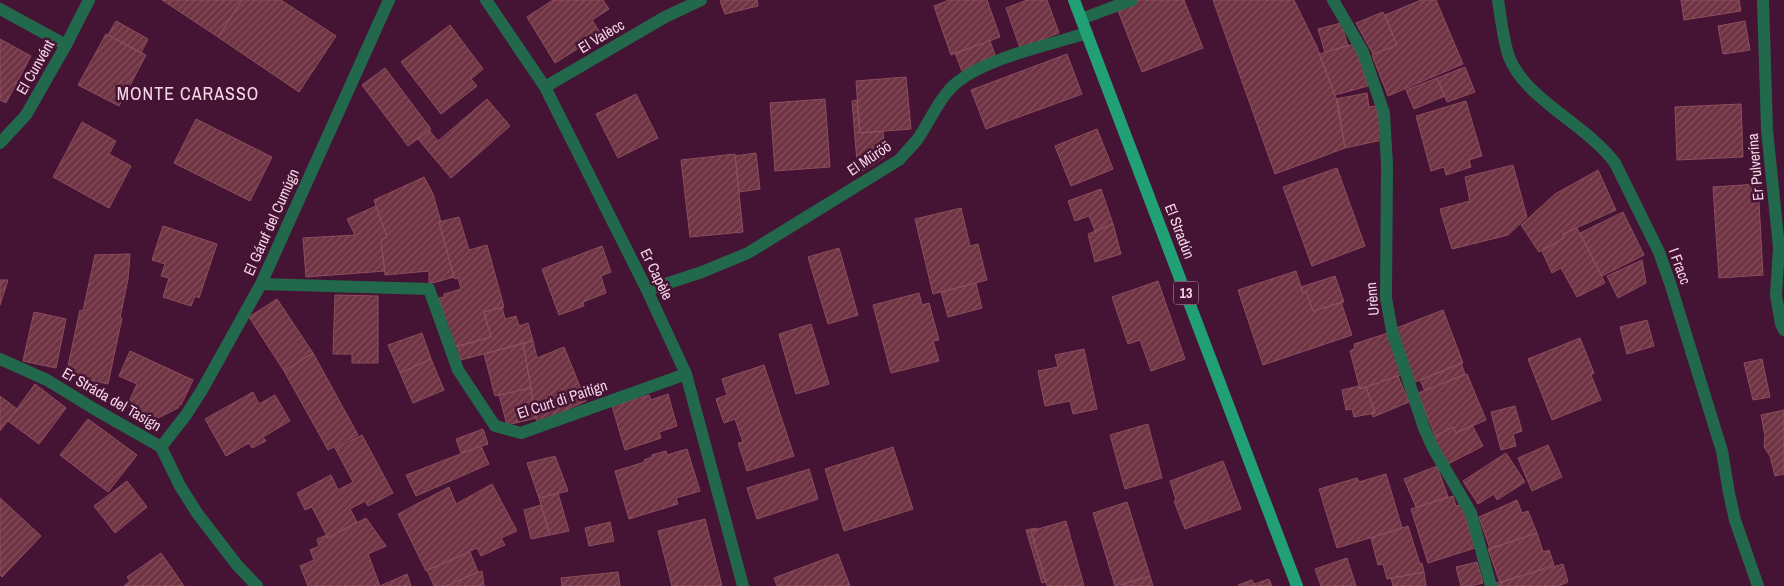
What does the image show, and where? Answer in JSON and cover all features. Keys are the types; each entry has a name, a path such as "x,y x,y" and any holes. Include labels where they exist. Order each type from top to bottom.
{"main road":[{"name":"El Stradún","path":"1074,0 1297,586"}],"street":[{"name":"El Cunvént","path":"0,143 26,115 89,0"},
{"name":"El Gáruf del Cumúgn","path":"161,447 186,415 202,390 261,284 389,0"},
{"name":"Er Capèle","path":"486,0 545,87 647,290 686,374 743,586"},
{"name":"El Valècc","path":"545,87 664,17 701,0"},
{"path":"1081,19 1132,0"},
{"name":"I Fracc","path":"1498,0 1504,38 1515,68 1534,92 1605,149 1659,252 1722,451 1735,520 1758,586"},
{"name":"Er Pulverína","path":"1763,0 1768,130 1779,248 1776,295 1781,324 1784,330"},
{"name":"Urènn","path":"1335,3 1363,52 1384,113 1387,165 1386,298 1392,331 1424,428 1433,448 1471,513 1491,586"},
{"path":"0,10 66,45"},
{"name":"El Müröö","path":"647,290 702,272 748,253 899,160 917,140 938,105 951,88 966,76 993,62 1087,33"},
{"name":"El Curt di Paitígn","path":"261,284 429,289 458,370 495,426 521,433 686,374"},
{"name":"Er Stráda del Tasígn","path":"0,358 47,380 161,447 196,514 237,565 257,586"}],"building":[{"path":"162,0 242,0 218,37"},
{"path":"242,0 281,0 336,36 299,92 218,37"},
{"path":"553,0 603,0 609,9 592,20 601,34 555,63 527,17"},
{"path":"757,0 758,6 725,14 720,1"},
{"path":"949,0 987,0 1000,37 951,55 934,6"},
{"path":"1027,0 1047,0 1059,33 1020,48 1006,8"},
{"path":"1137,0 1184,0 1203,48 1142,72 1117,8"},
{"path":"1213,0 1294,0 1317,47 1338,103 1345,148 1275,174"},
{"path":"1421,0 1436,0 1463,64 1388,96 1372,55 1397,45 1385,15"},
{"path":"1681,0 1739,0 1741,11 1684,20"},
{"path":"1383,12 1397,45 1373,54 1356,23"},
{"path":"116,21 148,39 141,53 108,35"},
{"path":"1745,21 1750,50 1723,54 1718,26"},
{"path":"1341,23 1348,46 1325,52 1318,29"},
{"path":"450,25 483,69 471,79 477,86 441,114 401,62"},
{"path":"106,34 146,55 119,106 78,85"},
{"path":"0,39 31,56 6,103 0,100"},
{"path":"990,41 995,55 962,71 955,53"},
{"path":"1354,44 1368,86 1335,95 1319,54"},
{"path":"1067,54 1082,94 986,129 971,90"},
{"path":"1465,67 1475,92 1447,102 1437,78"},
{"path":"385,68 431,129 408,146 362,85"},
{"path":"906,77 911,129 860,133 856,81"},
{"path":"1437,78 1445,96 1414,109 1406,90"},
{"path":"1367,93 1369,107 1376,106 1382,140 1345,148 1336,99"},
{"path":"636,94 658,138 618,158 596,114"},
{"path":"487,99 510,126 451,178 418,139 429,130 438,141"},
{"path":"825,99 830,167 775,171 770,103"},
{"path":"857,100 860,133 883,131 885,157 858,174 852,101"},
{"path":"1466,101 1482,156 1469,160 1471,167 1446,175 1444,167 1431,171 1416,116"},
{"path":"1741,104 1743,157 1677,160 1675,107"},
{"path":"196,119 272,157 250,201 174,163"},
{"path":"82,122 116,141 109,154 131,166 109,208 53,177"},
{"path":"1097,129 1113,169 1071,186 1055,146"},
{"path":"756,153 760,189 739,192 735,156"},
{"path":"735,154 743,232 690,237 681,160"},
{"path":"1513,165 1527,217 1508,235 1452,249 1440,209 1470,201 1465,177"},
{"path":"1337,168 1365,246 1312,266 1283,187"},
{"path":"1598,170 1616,210 1563,234 1564,238 1539,252 1521,225 1555,194"},
{"path":"424,177 433,194 454,277 429,284 429,271 385,275 381,240 387,237 374,200"},
{"path":"1758,184 1763,275 1719,278 1713,187"},
{"path":"1101,189 1113,224 1095,231 1089,216 1075,221 1068,201"},
{"path":"376,206 387,237 381,240 385,271 306,277 303,238 355,235 347,219"},
{"path":"961,208 970,246 978,244 987,280 933,294 915,219"},
{"path":"1623,212 1644,255 1602,276 1580,233"},
{"path":"459,217 469,250 487,245 504,307 484,312 491,337 453,348 439,298 444,297 444,294 461,289 458,278 455,279 454,277 439,222"},
{"path":"1113,224 1121,254 1095,262 1088,234"},
{"path":"163,226 217,244 199,298 195,296 191,306 163,297 169,278 161,276 165,264 152,260"},
{"path":"1577,228 1605,283 1577,297 1561,268 1552,273 1542,251 1564,238 1563,234"},
{"path":"602,246 611,272 601,276 606,293 583,302 584,306 559,315 542,269"},
{"path":"839,248 858,315 828,324 808,257"},
{"path":"130,254 128,279 120,318 122,318 108,384 66,375 80,310 83,311 95,255"},
{"path":"1642,260 1646,283 1618,298 1607,276"},
{"path":"1296,271 1303,293 1306,291 1313,311 1341,302 1352,335 1263,365 1238,290"},
{"path":"1335,276 1344,302 1313,311 1306,291 1303,293 1301,287"},
{"path":"0,280 8,280 0,305"},
{"path":"1158,281 1185,359 1151,371 1140,340 1128,344 1112,297"},
{"path":"976,283 982,308 948,317 941,292"},
{"path":"919,293 922,305 929,303 939,340 933,341 939,361 891,373 873,305"},
{"path":"335,295 378,296 378,363 352,363 352,354 333,354"},
{"path":"277,299 313,353 284,371 249,317"},
{"path":"502,307 505,319 516,316 519,326 528,323 533,341 461,360 457,346 491,337 484,312"},
{"path":"1443,310 1463,363 1415,382 1394,329"},
{"path":"34,312 66,319 56,368 23,361"},
{"path":"1647,320 1654,346 1627,354 1620,327"},
{"path":"811,324 829,384 796,394 779,334"},
{"path":"422,333 431,359 400,373 388,345"},
{"path":"1388,333 1401,375 1360,389 1350,351 1355,348 1354,344"},
{"path":"1580,338 1594,373 1591,375 1601,400 1552,420 1528,359"},
{"path":"533,341 537,358 564,347 586,401 537,423 523,343"},
{"path":"523,343 531,388 495,396 484,354"},
{"path":"1084,349 1097,409 1073,414 1070,401 1045,406 1038,371 1058,367 1055,355"},
{"path":"130,351 193,380 178,408 156,419 127,406 137,384 119,376"},
{"path":"313,353 358,435 328,450 284,371"},
{"path":"431,359 444,390 413,403 400,373"},
{"path":"1762,359 1770,397 1753,400 1744,363"},
{"path":"1461,363 1465,374 1425,391 1420,380"},
{"path":"764,365 794,456 747,471 738,443 743,442 735,419 724,423 716,399 727,395 722,379"},
{"path":"1467,374 1486,420 1456,433 1453,427 1435,436 1418,393"},
{"path":"1398,376 1409,402 1373,417 1371,413 1375,413 1366,387"},
{"path":"35,384 66,408 39,444 8,421"},
{"path":"1359,386 1360,389 1366,387 1375,413 1354,417 1352,409 1346,410 1342,390"},
{"path":"531,388 536,418 507,425 499,395"},
{"path":"253,392 259,404 275,395 290,421 263,437 266,441 252,448 249,443 226,456 205,419"},
{"path":"668,394 677,426 659,432 661,438 625,450 612,406 649,395 651,400"},
{"path":"0,396 17,409 0,431"},
{"path":"1515,406 1522,431 1513,434 1516,446 1501,450 1491,412"},
{"path":"1784,410 1784,474 1775,476 1770,456 1764,447 1765,436 1761,415"},
{"path":"88,419 137,455 108,492 60,455"},
{"path":"1148,424 1162,478 1125,489 1110,435"},
{"path":"1472,425 1483,446 1446,465 1433,438 1453,427 1456,433"},
{"path":"483,429 488,444 461,453 456,439"},
{"path":"362,435 393,493 368,506 365,501 350,509 357,522 328,538 312,507 305,510 297,493 331,475 338,490 353,482 335,448"},
{"path":"1548,445 1562,477 1532,491 1518,458"},
{"path":"481,446 489,464 416,496 406,475"},
{"path":"893,447 913,509 844,531 825,469"},
{"path":"687,449 700,491 676,498 678,504 629,519 615,471 645,462 644,460 652,457 652,455 666,451 667,455"},
{"path":"1506,453 1525,482 1497,500 1494,494 1478,504 1463,481"},
{"path":"555,456 568,491 539,498 527,463"},
{"path":"1223,461 1241,509 1185,529 1174,501 1176,500 1170,481"},
{"path":"1437,466 1448,497 1416,507 1404,479"},
{"path":"809,469 818,499 757,519 747,488"},
{"path":"1386,474 1402,528 1337,548 1319,489 1357,478 1359,482"},
{"path":"127,481 147,507 115,533 94,506"},
{"path":"492,484 517,531 501,538 505,545 481,556 477,548 426,571 398,514 449,487 456,504"},
{"path":"558,493 569,531 550,535 539,498"},
{"path":"1453,496 1456,506 1461,504 1475,548 1428,563 1411,509"},
{"path":"0,498 41,536 2,577 0,575"},
{"path":"1517,500 1522,513 1528,511 1537,533 1490,549 1479,517"},
{"path":"1127,502 1150,576 1115,586 1093,513"},
{"path":"541,505 550,535 531,539 524,510"},
{"path":"366,518 386,546 368,554 380,586 308,586 300,566 314,560 310,550 319,546 317,539 327,535 328,538"},
{"path":"705,519 722,586 672,586 658,531"},
{"path":"1066,521 1084,586 1047,586 1031,531"},
{"path":"610,522 614,541 589,546 585,528"},
{"path":"1408,526 1424,572 1387,579 1383,564 1378,565 1371,538"},
{"path":"1036,528 1037,530 1031,531 1046,582 1042,583 1026,530"},
{"path":"1537,533 1543,552 1549,550 1554,565 1500,583 1488,549"},
{"path":"470,552 478,572 446,586 434,586 427,570"},
{"path":"161,553 184,586 124,586 130,581 127,577"},
{"path":"838,554 850,586 777,586 774,578"},
{"path":"1347,558 1356,586 1321,586 1315,569"},
{"path":"1477,562 1483,583 1461,586 1456,567"},
{"path":"1563,564 1568,582 1559,586 1497,586 1496,583"},
{"path":"482,571 484,586 446,586 478,572"},
{"path":"618,572 620,586 562,586 561,578"},
{"path":"1424,572 1426,586 1393,586 1391,578"},
{"path":"407,574 411,586 380,586"},
{"path":"1150,576 1153,586 1121,585"},
{"path":"1269,579 1272,586 1238,585 1252,580 1254,584"}],"district":[{"name":"MONTE CARASSO","path":"188,93"}]}
